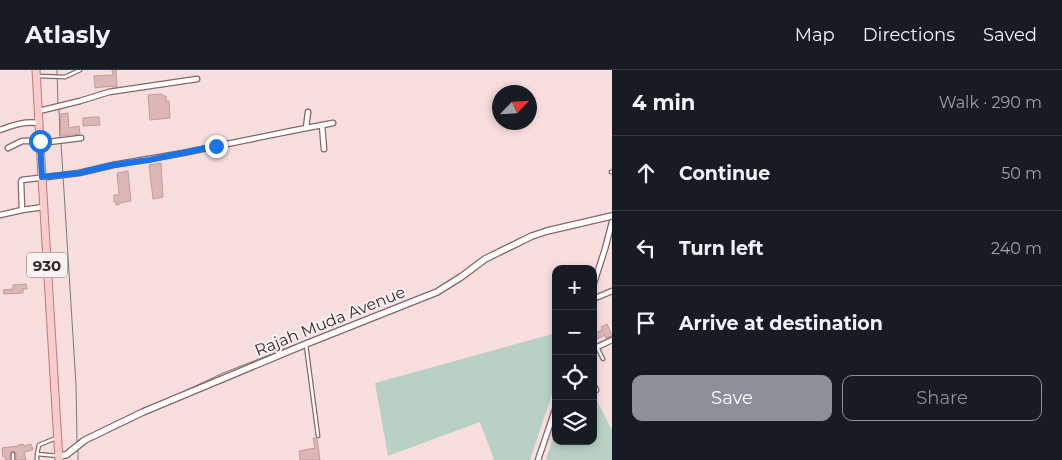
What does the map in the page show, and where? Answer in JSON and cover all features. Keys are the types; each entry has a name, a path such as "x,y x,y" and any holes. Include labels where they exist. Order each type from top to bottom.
{"main road":[{"name":"930","path":"36,73 59,458"}],"street":[{"path":"39,111 109,92 197,79"},
{"path":"306,128 308,112"},
{"path":"0,130 16,124 39,123"},
{"path":"22,210 21,180 79,173 333,123"},
{"path":"322,125 324,149"},
{"path":"8,148 22,141 41,142 81,138"},
{"path":"0,215 44,207"},
{"name":"Rajah Muda Avenue","path":"59,458 66,455 85,440 144,412 306,344 437,292 461,277 484,259 532,236 612,216"},
{"path":"597,276 608,250 612,222"},
{"path":"597,298 612,291"},
{"path":"597,347 612,340"},
{"path":"538,460 552,419"}],"lane":[{"path":"36,73 65,77 80,70"},
{"path":"306,344 318,436"},
{"path":"597,351 603,359"},
{"path":"36,460 39,445 57,438"},
{"path":"13,454 13,460"},
{"path":"37,454 59,458"}],"green space":[{"path":"552,334 552,394 530,460 494,460 480,422 388,456 375,383"},
{"path":"597,401 612,428 612,460 546,460 552,441 552,445 597,445"}],"building":[{"path":"112,70 116,70 117,87 95,88 94,76 113,75"},
{"path":"162,94 166,96 166,101 169,101 170,118 150,120 148,95"},
{"path":"68,113 69,128 79,126 80,134 61,136 60,114"},
{"path":"99,117 100,125 83,126 83,118"},
{"path":"161,163 163,197 153,199 149,165"},
{"path":"128,171 131,201 116,205 114,195 119,195 117,173"},
{"path":"26,284 27,289 23,289 23,293 4,294 3,290 13,289 13,285"},
{"path":"607,324 612,336 606,338 605,335 597,339 597,332 602,330 601,327"},
{"path":"313,438 317,439 320,460 300,460 299,451 315,448"},
{"path":"23,444 24,446 31,444 33,450 24,452 26,460 16,460 16,453 13,451 10,453 10,460 5,460 2,448"}],"waterway":[{"path":"57,70 58,104"},
{"path":"59,108 60,139"},
{"path":"61,143 76,385 77,441"},
{"path":"485,256 504,247"},
{"path":"427,293 439,288"},
{"path":"172,397 223,373 346,325"},
{"path":"77,441 82,439"},
{"path":"78,449 78,460"}],"route":[{"path":"40,141 42,177 79,173 216,146"}]}
